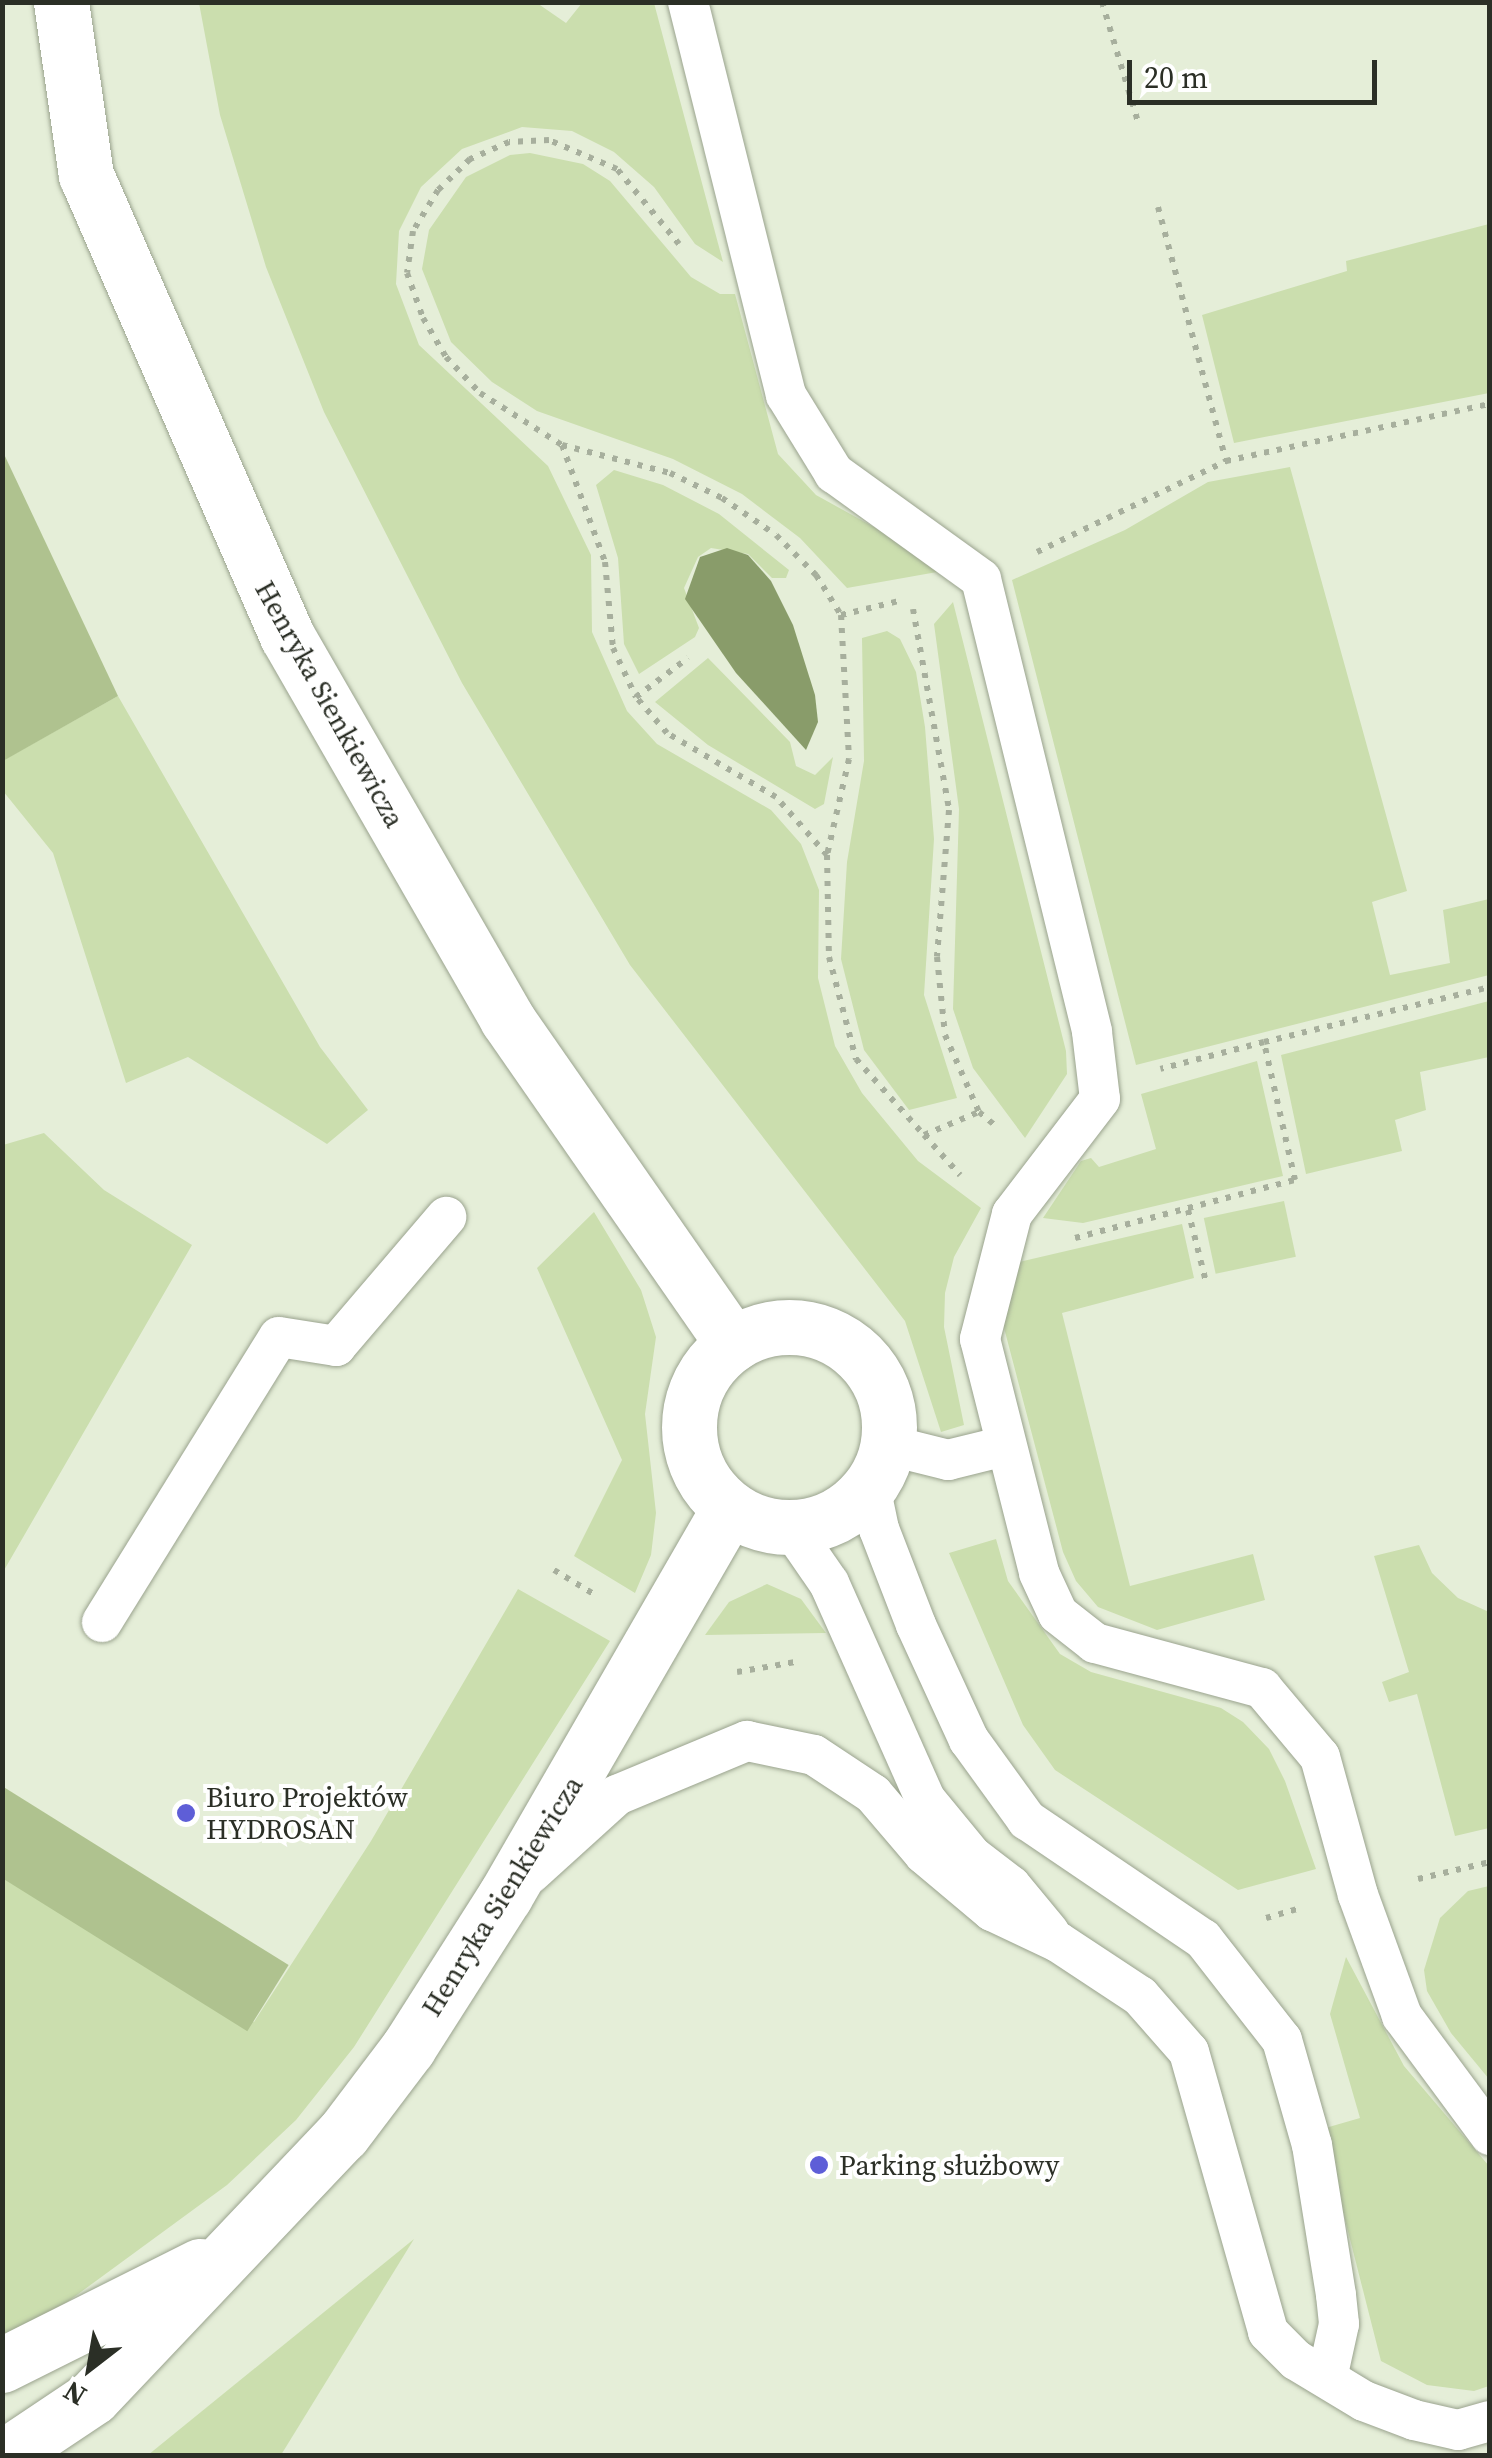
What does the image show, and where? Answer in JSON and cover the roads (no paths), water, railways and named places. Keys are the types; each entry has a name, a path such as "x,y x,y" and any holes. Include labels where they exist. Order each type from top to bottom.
{"street":[{"name":"Henryka Sienkiewicza","path":"61,2 86,176 287,636 507,1019 733,1344"},
{"path":"788,1327 844,1342 881,1388 879,1466 822,1522 791,1528 728,1508 699,1471 689,1424 700,1379 733,1344 788,1327"},
{"name":"Henryka Sienkiewicza","path":"5,2456 92,2398 343,2134 408,2048 505,1896 728,1508"},
{"name":"Henryka Sienkiewicza","path":"2,2366 229,2251"}],"lane":[{"path":"688,2 786,395 834,473 981,579 1092,1032 1100,1098 1012,1214 980,1339 1040,1574 1058,1614 1095,1642 1262,1688 1320,1756 1402,2016 1490,2135"},
{"path":"102,1622 279,1337 336,1346 446,1217"},
{"path":"1005,1446 948,1460 879,1466 904,1593 962,1724 1027,1820 1203,1939 1282,2040 1312,2145 1336,2295 1338,2324 1328,2374"},
{"path":"791,1528 830,1583 926,1800 1058,1942"},
{"path":"505,1896 617,1795 747,1741 829,1765 873,1794 924,1854 992,1911 1058,1942 1140,1996 1189,2052 1268,2332 1296,2360 1328,2374 1364,2401 1414,2420 1458,2430 1490,2421"}],"place":[{"name":"Biuro Projektów HYDROSAN","path":"186,1813"},
{"name":"Parking służbowy","path":"819,2165"}]}
